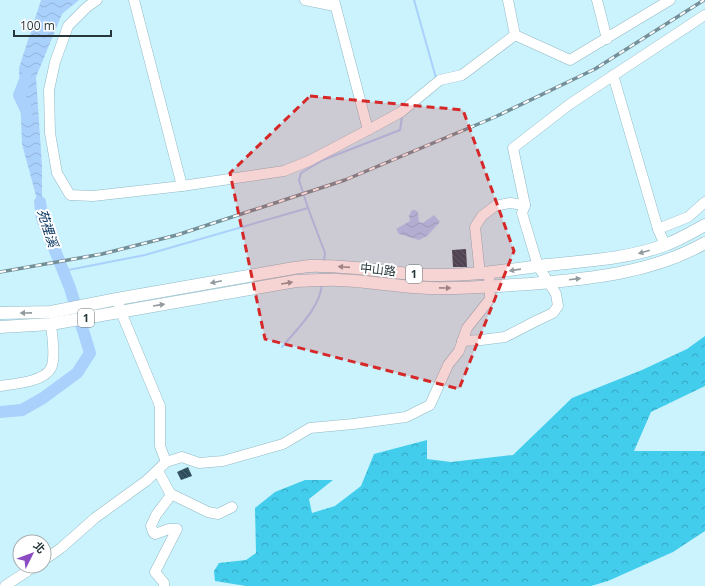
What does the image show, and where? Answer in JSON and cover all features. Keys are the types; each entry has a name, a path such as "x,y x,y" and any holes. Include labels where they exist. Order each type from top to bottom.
{"main road":[{"name":"中山路","path":"117,298 205,284 246,275 320,266 455,276 484,274 538,266 598,261 639,253 665,245 705,225"},
{"name":"中山路","path":"121,312 296,281 338,280 428,288 489,287 547,282 628,271 667,261 691,251 705,243"},
{"path":"428,275 428,288"},
{"name":"1","path":"0,313 51,312 117,298"},
{"name":"1","path":"0,327 50,324 121,312"}],"lane":[{"path":"96,0 87,6 68,26 55,62 49,90 50,133 58,174 70,195 93,196 182,186 284,171 309,161 401,112 440,80 462,75 515,36"},
{"path":"134,0 182,186"},
{"path":"305,0 335,3 368,130"},
{"path":"508,0 515,36"},
{"path":"596,0 607,39"},
{"path":"515,36 570,60 670,0"},
{"path":"462,341 505,337 553,313 558,306 556,294 538,266 522,213 525,205 513,148 570,104 705,16"},
{"path":"613,75 658,229 665,245"},
{"path":"52,554 95,518 158,471 166,462 182,457 199,463 223,462 283,444 310,428 406,417 430,405 448,365 459,351 467,328 490,300 489,287 484,274 475,227 482,216 495,206 510,202 525,205"},
{"path":"658,229 688,217 705,202"},
{"path":"117,298 121,312 160,406 160,446 166,462"},
{"path":"0,386 29,382 40,378 49,371 52,367 53,351 50,324"},
{"path":"158,471 171,494 208,512 218,514 232,507"},
{"path":"164,586 164,583 155,572 177,529 169,529 155,534 151,526 156,515 171,494"},
{"path":"5,586 23,574"}],"highlighted area":[{"path":"310,96 463,110 514,251 459,389 265,339 230,173"}],"green space":[{"path":"705,336 705,386 651,412 634,451 705,451 705,531 673,552 608,581 591,586 246,586 215,581 214,571 219,563 246,560 256,553 255,508 275,492 305,480 333,480 309,499 312,513 335,506 361,486 374,454 427,440 427,459 451,462 513,455 572,398 642,370 687,349"}],"water":[{"name":"苑裡溪","path":"41,0 79,0 62,14 36,77 42,166 42,218 22,144 19,68"},
{"path":"412,210 418,212 419,222 423,223 434,215 440,222 427,236 419,240 399,234 396,229 410,221 409,216"}],"building":[{"path":"466,249 467,267 453,267 452,250"},
{"path":"188,467 192,476 181,480 177,472"}],"waterway":[{"path":"414,0 436,78"},
{"name":"苑裡溪","path":"26,78 19,95 27,112"},
{"path":"308,208 299,180 301,173 323,160 400,130 402,117 404,115"},
{"name":"苑裡溪","path":"0,412 22,410 43,398 77,373 90,353 70,288 42,218 40,202"},
{"path":"63,271 145,255 308,208 325,253 324,261"},
{"path":"282,347 307,318 317,301 322,284"}],"railway":[{"path":"0,272 102,254 177,235 345,180 495,117 595,69 704,0"}]}
